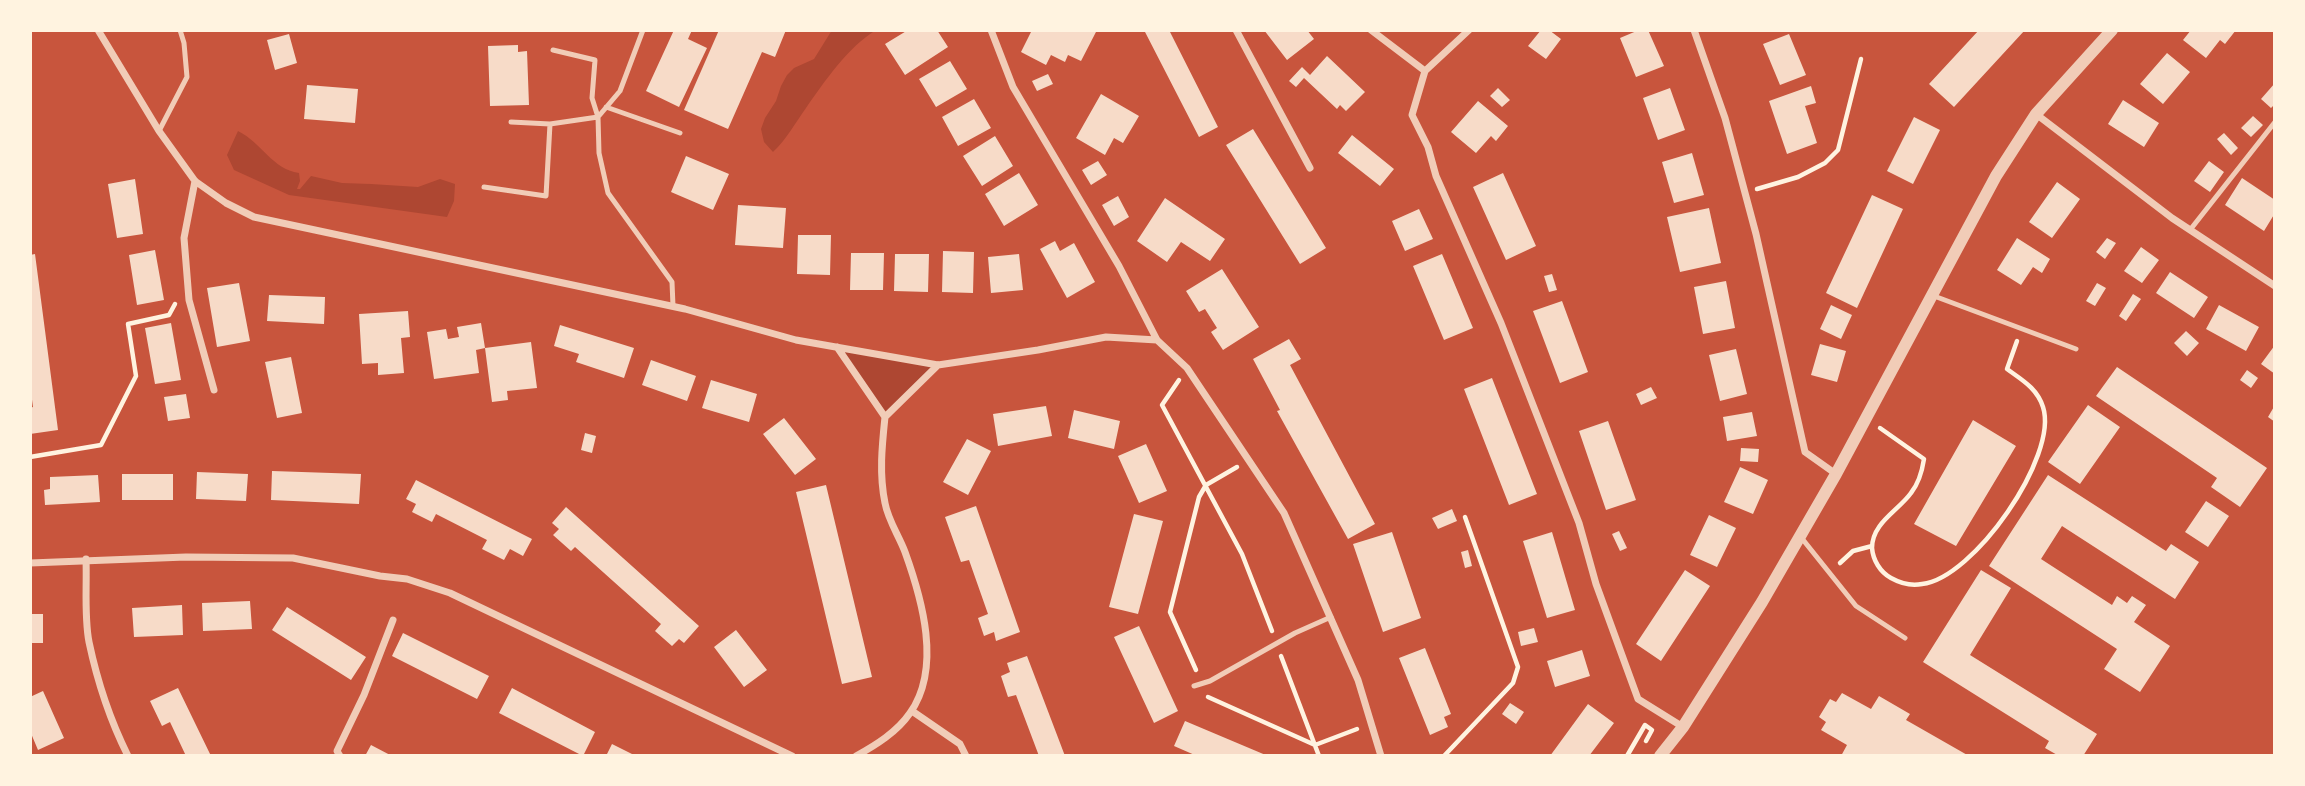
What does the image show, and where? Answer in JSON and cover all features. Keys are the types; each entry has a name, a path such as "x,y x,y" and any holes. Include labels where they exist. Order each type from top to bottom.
{"street":[{"path":"98,30 159,131 195,181 226,203 254,217 673,306 796,340 937,365 1106,337 1157,340"},
{"path":"991,30 1013,87 1119,266 1157,340 1186,368 1284,513 1358,680 1381,756"},
{"path":"1236,30 1310,168"},
{"path":"1371,30 1426,71"},
{"path":"1469,30 1426,71 1412,115 1428,147 1436,176 1501,323 1579,523 1595,584 1638,699 1683,727"},
{"path":"1694,30 1725,118 1745,193 1805,452 1836,474"},
{"path":"1660,756 1683,727 1762,602 1836,474 1996,176 2036,114 2112,30"},
{"path":"2036,114 2114,176 2275,286"},
{"path":"195,181 184,238 189,300 214,390"},
{"path":"837,347 885,417 880,473 885,506 911,569 928,637 924,681 912,711 894,732 856,756"},
{"path":"885,417 937,365"},
{"path":"30,563 186,557 293,558 407,579 450,593 792,756"},
{"path":"86,559 89,640 120,741 128,756"},
{"path":"340,756 337,751 364,695 393,620"},
{"path":"912,711 960,744 966,756"}],"lane":[{"path":"159,131 187,77 180,30"},
{"path":"510,122 550,124 598,117 620,92 643,30"},
{"path":"554,50 595,60 593,98 598,117 599,153 608,193 672,282 673,306"},
{"path":"606,107 680,133"},
{"path":"2190,230 2275,121"},
{"path":"484,187 546,196 550,124"},
{"path":"1931,295 2076,349"},
{"path":"1800,536 1856,606 1905,638"},
{"path":"1194,686 1331,617"}],"path":[{"path":"1745,193 1798,177 1825,163 1838,150 1861,59"},
{"path":"30,457 102,445 136,376 128,324 169,315 174,304 189,300"},
{"path":"1865,417 1924,459 1921,476 1912,493 1875,531 1872,546 1874,561 1888,576 1901,583 1922,584 1940,579 1983,546 2032,469 2041,444 2043,408 2033,388 2007,369 2022,328"},
{"path":"1186,368 1163,405 1242,554 1319,756"},
{"path":"1248,461 1206,485 1199,497 1170,612 1206,696 1315,745 1371,723"},
{"path":"1444,756 1513,683 1518,667 1465,517"},
{"path":"1829,573 1853,551 1872,546"},
{"path":"1627,756 1645,724 1652,730 1641,751"}],"shaded area":[{"path":"832,30 876,30 838,65 773,152 764,142 761,129 765,118 787,75 794,68 814,59"},
{"path":"238,131 281,166 299,173 297,189 311,176 342,183 418,187 440,179 455,184 454,201 447,217 289,195 234,170 227,155"},
{"path":"837,347 938,365 885,417"}],"building":[{"path":"674,30 692,30 688,39 707,48 679,107 646,91"},
{"path":"719,30 786,30 775,57 762,52 728,129 684,110"},
{"path":"908,30 937,30 948,47 905,75 885,44"},
{"path":"1032,30 1097,30 1081,61 1068,55 1065,62 1051,55 1046,65 1021,52"},
{"path":"1144,30 1169,30 1218,127 1199,137"},
{"path":"1264,30 1307,30 1314,39 1287,60"},
{"path":"1541,30 1549,30 1561,39 1546,59 1528,46"},
{"path":"1639,30 1648,30 1664,66 1636,77 1620,38"},
{"path":"1979,30 2025,30 1954,107 1929,84"},
{"path":"2191,30 2236,30 2225,44 2220,40 2206,58 2183,40"},
{"path":"289,34 297,63 275,70 267,40"},
{"path":"1789,34 1806,75 1780,85 1763,44"},
{"path":"518,45 518,52 527,51 529,105 490,106 488,46"},
{"path":"2167,53 2190,72 2163,104 2140,84"},
{"path":"1327,56 1365,92 1346,111 1340,105 1337,109 1304,78 1296,87 1289,81 1302,67 1310,75"},
{"path":"950,61 967,89 936,107 919,79"},
{"path":"1048,74 1053,84 1037,91 1032,81"},
{"path":"2275,83 2275,104 2271,108 2261,99"},
{"path":"307,85 358,89 355,123 304,119"},
{"path":"1811,86 1816,103 1805,106 1817,143 1787,154 1769,101"},
{"path":"1498,88 1510,100 1502,107 1490,96"},
{"path":"1670,88 1685,130 1658,140 1643,98"},
{"path":"1101,94 1139,116 1123,143 1114,138 1105,155 1076,138"},
{"path":"974,99 991,128 958,146 942,117"},
{"path":"2123,100 2159,123 2144,147 2108,124"},
{"path":"1478,101 1508,126 1496,141 1491,136 1476,153 1451,132"},
{"path":"2253,116 2263,125 2251,137 2241,128"},
{"path":"1914,117 1940,130 1913,184 1887,171"},
{"path":"1253,129 1326,248 1300,264 1226,145"},
{"path":"2224,133 2238,148 2231,155 2217,139"},
{"path":"1352,135 1394,169 1380,186 1338,153"},
{"path":"995,136 1013,166 982,186 963,156"},
{"path":"1692,153 1704,195 1674,203 1662,162"},
{"path":"686,156 729,174 713,210 671,192"},
{"path":"1098,161 1107,175 1091,185 1082,170"},
{"path":"2209,161 2224,172 2210,192 2194,181"},
{"path":"1019,173 1038,205 1004,226 985,194"},
{"path":"1503,173 1536,246 1506,260 1473,187"},
{"path":"2242,178 2275,200 2275,213 2264,231 2225,205"},
{"path":"135,179 143,234 117,238 108,184"},
{"path":"2057,182 2080,199 2052,238 2029,222"},
{"path":"1872,195 1903,209 1857,308 1826,293"},
{"path":"1118,196 1129,217 1114,226 1102,205"},
{"path":"1165,198 1225,239 1210,261 1181,242 1167,262 1137,241"},
{"path":"738,205 786,208 783,248 735,245"},
{"path":"1709,208 1721,263 1680,272 1667,217"},
{"path":"1419,209 1433,239 1405,251 1392,221"},
{"path":"798,235 831,235 830,275 797,274"},
{"path":"2017,238 2050,259 2042,273 2033,267 2021,285 1997,270"},
{"path":"2107,238 2116,243 2105,259 2096,252"},
{"path":"1055,241 1060,251 1074,243 1095,282 1067,298 1040,249"},
{"path":"2141,247 2159,260 2142,283 2124,271"},
{"path":"155,250 164,300 137,305 129,255"},
{"path":"943,251 974,252 973,293 942,292"},
{"path":"851,253 884,253 883,290 850,290"},
{"path":"35,254 58,430 30,434 30,408 33,407 30,385 30,255"},
{"path":"895,254 929,254 928,292 894,291"},
{"path":"1019,254 1023,290 991,293 988,257"},
{"path":"1442,254 1473,328 1444,340 1413,266"},
{"path":"1222,269 1259,327 1223,350 1211,332 1217,328 1205,309 1199,312 1186,291"},
{"path":"2170,272 2208,297 2194,318 2156,293"},
{"path":"1552,274 1557,290 1549,292 1544,276"},
{"path":"1726,281 1735,328 1703,334 1694,287"},
{"path":"239,283 250,341 217,347 207,288"},
{"path":"2097,283 2106,288 2095,306 2086,301"},
{"path":"2133,294 2141,299 2126,321 2119,316"},
{"path":"269,295 325,297 324,324 267,321"},
{"path":"1562,301 1588,372 1560,383 1533,311"},
{"path":"1831,305 1852,315 1841,339 1820,329"},
{"path":"2219,305 2259,327 2246,351 2206,329"},
{"path":"408,311 410,337 401,338 404,373 378,375 378,363 362,364 359,314"},
{"path":"171,323 181,380 155,384 145,328"},
{"path":"481,323 485,348 476,350 479,373 434,379 427,332 446,329 448,339 459,337 457,327"},
{"path":"560,325 634,348 624,378 576,362 579,354 554,346"},
{"path":"2186,331 2199,343 2187,356 2174,343"},
{"path":"1289,339 1301,359 1290,365 1375,524 1348,539 1277,411 1280,410 1253,359"},
{"path":"531,342 537,388 507,391 508,400 492,402 485,348"},
{"path":"1820,344 1846,351 1837,382 1811,375"},
{"path":"2275,345 2275,374 2261,364"},
{"path":"1736,349 1747,394 1720,401 1709,355"},
{"path":"291,357 302,413 277,418 265,362"},
{"path":"651,360 696,376 687,401 642,385"},
{"path":"2117,367 2267,468 2240,507 2211,487 2217,478 2096,396"},
{"path":"2247,370 2258,378 2251,388 2240,380"},
{"path":"1492,378 1537,494 1509,505 1464,389"},
{"path":"711,380 757,394 749,422 702,408"},
{"path":"1651,387 1657,398 1641,405 1636,394"},
{"path":"186,394 190,418 168,421 164,397"},
{"path":"2088,405 2120,427 2080,484 2048,462"},
{"path":"2275,405 2275,422 2268,417"},
{"path":"1046,406 1052,436 998,446 993,414"},
{"path":"1074,410 1120,421 1114,449 1068,438"},
{"path":"1752,412 1757,436 1727,441 1723,417"},
{"path":"784,418 816,459 795,475 763,434"},
{"path":"1973,420 2016,446 1956,546 1914,524"},
{"path":"1608,421 1636,500 1606,510 1579,431"},
{"path":"585,433 596,436 592,453 581,450"},
{"path":"967,439 991,451 968,495 943,482"},
{"path":"1146,444 1167,491 1139,503 1118,456"},
{"path":"1741,448 1759,449 1758,462 1740,461"},
{"path":"1740,467 1768,480 1753,514 1724,502"},
{"path":"272,471 361,474 359,504 271,500"},
{"path":"197,472 248,474 246,501 196,499"},
{"path":"122,474 173,474 173,500 122,500"},
{"path":"98,475 100,502 45,505 44,490 50,489 50,477"},
{"path":"2048,475 2166,551 2171,544 2199,562 2175,599 2062,526 2041,559 2112,605 2117,596 2127,603 2132,596 2146,605 2134,622 2170,646 2140,692 2104,669 2117,649 1989,566"},
{"path":"416,480 532,539 523,556 510,549 504,560 482,549 487,540 436,514 432,522 412,512 416,504 406,499"},
{"path":"826,485 872,677 842,684 796,492"},
{"path":"2206,501 2229,516 2208,547 2185,532"},
{"path":"976,506 1020,632 996,641 994,632 984,636 978,618 988,614 969,560 961,562 945,517"},
{"path":"566,507 699,626 684,643 679,639 672,646 655,631 661,624 575,547 571,551 553,535 559,529 552,523"},
{"path":"1452,509 1457,521 1438,529 1432,518"},
{"path":"1134,514 1163,521 1138,614 1109,607"},
{"path":"1709,515 1736,528 1717,567 1690,555"},
{"path":"1619,531 1627,548 1620,551 1612,534"},
{"path":"1392,532 1421,618 1383,632 1353,544"},
{"path":"1552,532 1575,610 1547,618 1523,541"},
{"path":"1468,550 1472,566 1465,568 1461,552"},
{"path":"1685,570 1710,586 1661,661 1636,644"},
{"path":"1981,570 2011,588 1970,655 2097,734 2083,756 2059,756 2045,748 2049,741 1923,662"},
{"path":"250,601 252,629 203,631 202,603"},
{"path":"182,605 183,635 134,637 132,608"},
{"path":"287,607 366,657 351,680 272,630"},
{"path":"30,614 43,614 43,643 30,643"},
{"path":"1139,626 1178,711 1154,723 1114,637"},
{"path":"1534,628 1538,642 1521,646 1518,632"},
{"path":"736,630 767,670 744,687 714,647"},
{"path":"403,633 489,676 477,699 392,656"},
{"path":"1425,648 1451,714 1444,717 1448,727 1430,735 1399,658"},
{"path":"1582,650 1590,676 1555,687 1547,661"},
{"path":"1027,656 1065,756 1039,756 1016,695 1008,697 1001,676 1010,672 1007,663"},
{"path":"178,688 211,756 186,756 170,722 162,726 150,701"},
{"path":"512,688 595,732 583,756 499,713"},
{"path":"43,691 64,738 38,750 30,731 30,697"},
{"path":"1842,693 1871,709 1879,696 1910,714 1906,720 1969,756 1841,756 1847,745 1821,730 1826,722 1819,717 1830,699 1836,702"},
{"path":"1510,703 1524,712 1516,724 1502,714"},
{"path":"1588,704 1614,723 1589,756 1550,756"},
{"path":"1185,721 1268,756 1197,756 1174,746"},
{"path":"612,744 636,756 606,756"},
{"path":"371,745 392,756 365,756"}]}
